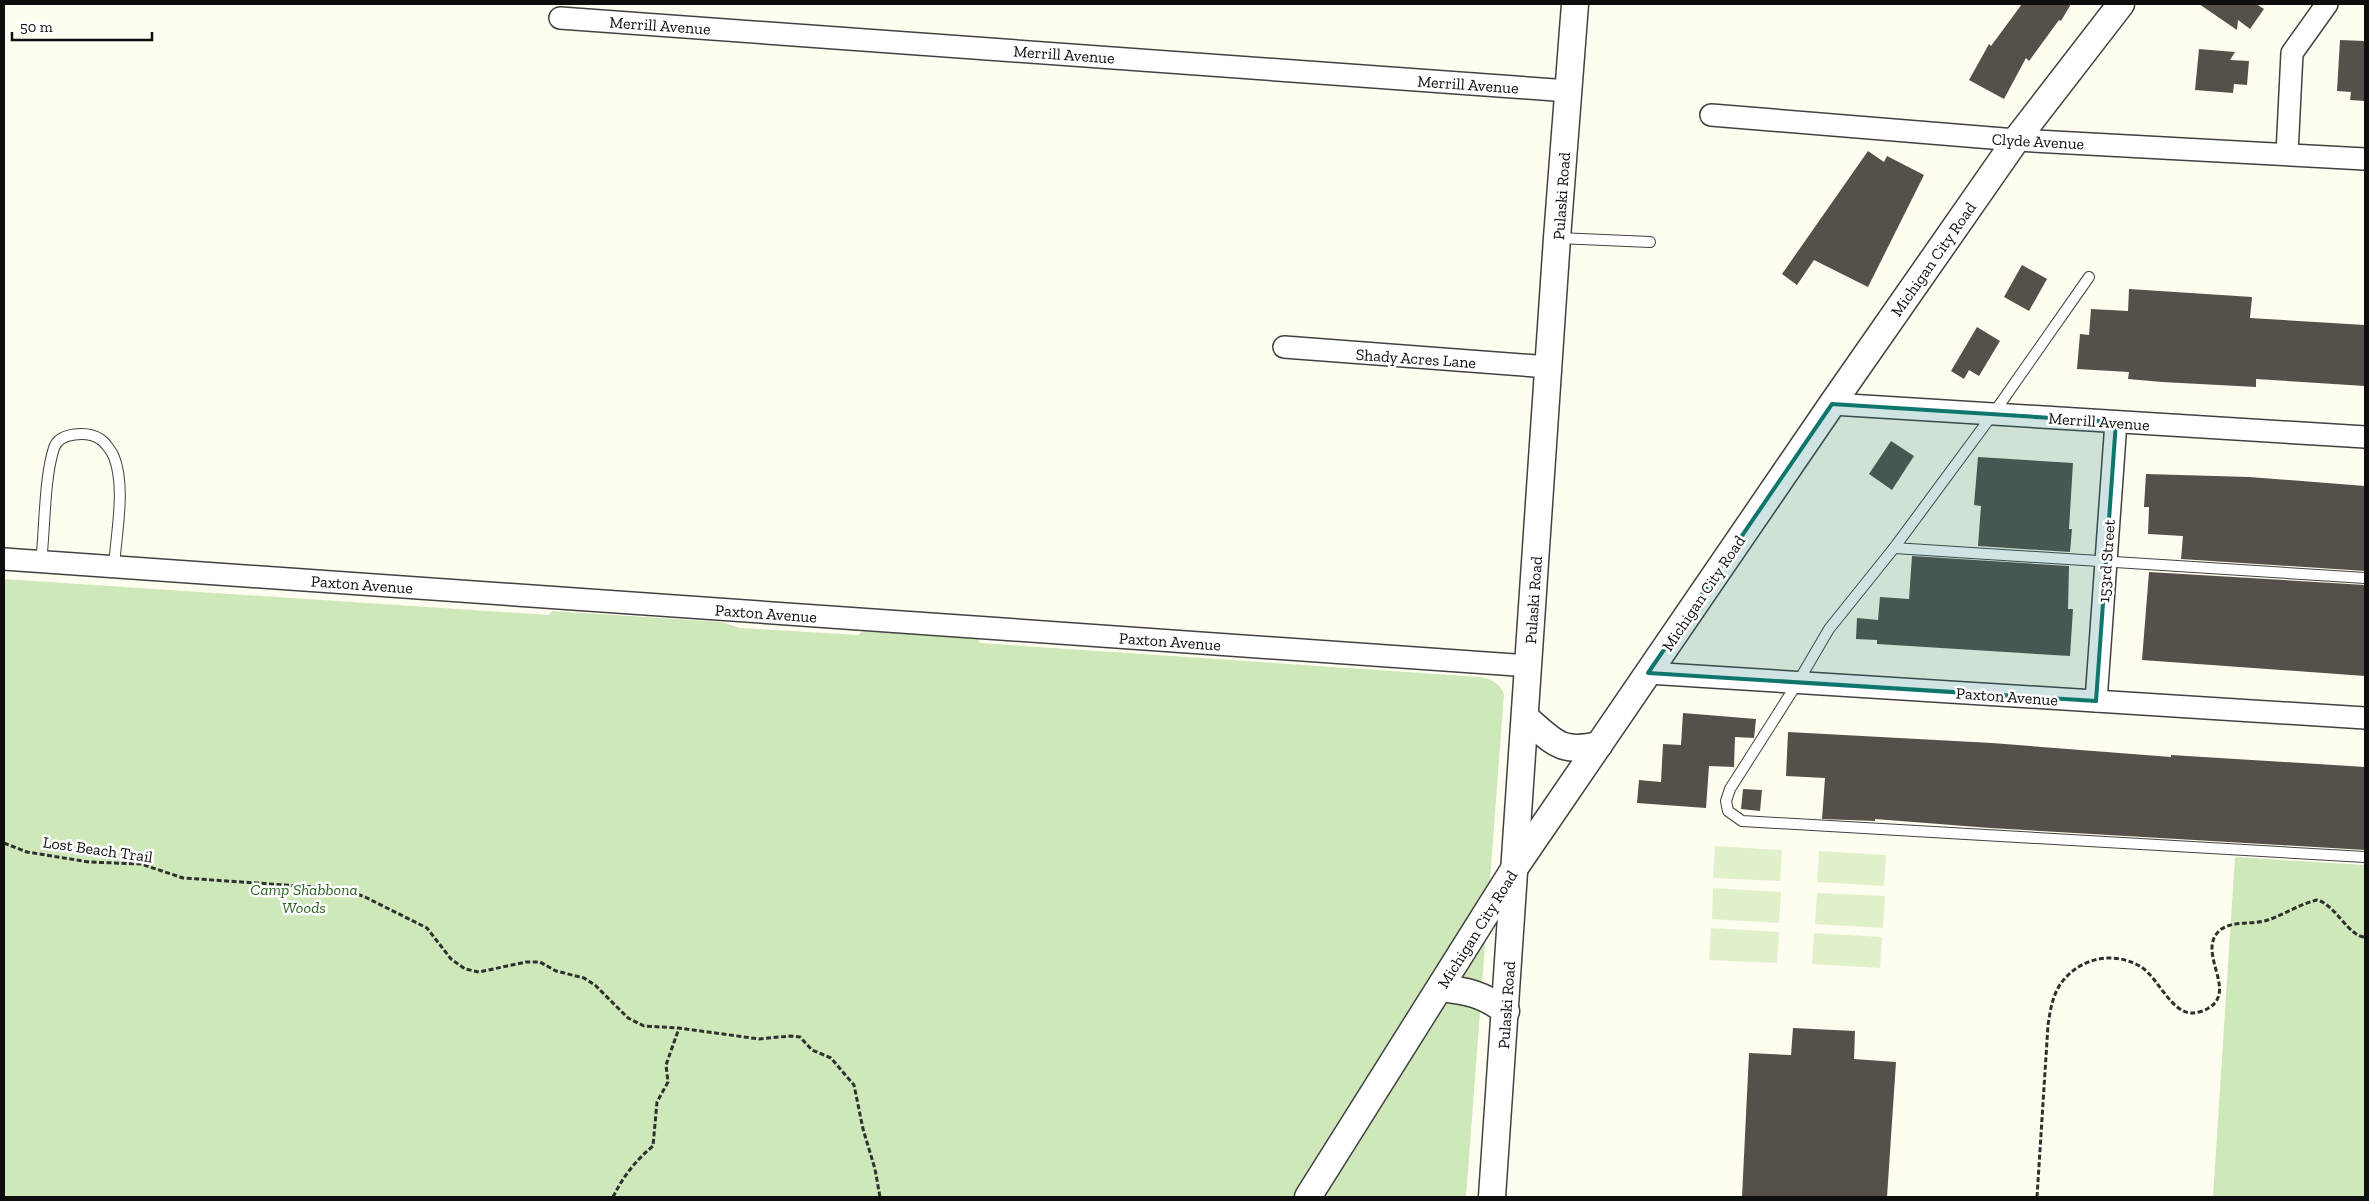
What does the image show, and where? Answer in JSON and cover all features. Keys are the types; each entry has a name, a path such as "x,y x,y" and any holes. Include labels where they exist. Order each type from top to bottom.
{"street":[{"name":"Pulaski Road","path":"1492,1197 1526,718 1548,367 1575,4"},
{"name":"Michigan City Road","path":"1308,1197 1516,866 1832,404 2016,140 2121,4"},
{"path":"2287,154 2292,53 2327,4"},
{"name":"Merrill Avenue","path":"560,18 1569,91"},
{"name":"Clyde Avenue","path":"1711,116 2016,140 2365,159"},
{"name":"Shady Acres Lane","path":"1284,347 1548,367"},
{"name":"Merrill Avenue","path":"1832,404 2365,437"},
{"name":"153rd Street","path":"2096,701 2116,422"},
{"name":"Paxton Avenue","path":"4,560 1529,666"},
{"name":"Paxton Avenue","path":"1648,673 2365,718"},
{"path":"1526,718 1565,748 1580,749 1599,745"},
{"path":"1440,988 1468,990 1488,998 1506,1011"}],"lane":[{"path":"1557,238 1650,242"},
{"path":"2089,277 1993,414 1894,548 1829,629 1798,682 1730,789 1726,801 1728,811 1742,821 2365,857"},
{"path":"41,562 48,481 54,446 66,436 89,434 102,440 114,456 119,477 114,567"},
{"path":"1894,548 2365,578"}],"path":[{"name":"Lost Beach Trail","path":"4,843 27,852 89,862 141,864 183,878 344,889 415,920 427,928 451,959 465,969 479,972 526,962 540,962 556,971 584,978 595,985 628,1018 644,1026 679,1028 759,1039 790,1036 800,1038 812,1050 830,1058 854,1085 880,1197"},
{"path":"2037,1197 2048,1024 2058,988 2072,971 2085,962 2100,958 2130,961 2142,967 2152,976 2179,1009 2194,1013 2214,1005 2219,996 2219,979 2211,956 2212,945 2216,935 2230,925 2267,920 2317,900 2325,902 2355,933 2365,937"},
{"path":"613,1197 622,1179 638,1158 653,1146 657,1102 668,1082 666,1065 679,1028"}],"highlighted area":[{"path":"1832,404 2116,422 2096,701 1648,673"}],"green space":[{"name":"Camp Shabbona Woods","path":"4,579 549,615 552,611 722,622 740,628 858,635 867,628 976,636 980,643 1480,677 1492,681 1500,687 1504,694 1466,1197 4,1197"},
{"path":"1715,846 1782,850 1780,881 1713,878"},
{"path":"1819,851 1886,855 1884,886 1817,882"},
{"path":"2235,857 2365,865 2365,1197 2213,1197"},
{"path":"1713,888 1781,892 1779,923 1712,919"},
{"path":"1817,893 1885,896 1883,928 1815,924"},
{"path":"1711,928 1779,932 1777,963 1709,960"},
{"path":"1814,933 1882,937 1880,968 1812,964"}],"building":[{"path":"2022,4 2071,4 2061,21 2059,20 2029,61 2026,58 2004,99 1969,80 1989,44 1991,46"},
{"path":"2199,4 2256,4 2264,9 2250,29 2238,20 2237,30"},
{"path":"2340,40 2365,41 2365,101 2350,100 2351,92 2337,91"},
{"path":"2199,49 2235,52 2230,60 2249,61 2247,85 2234,84 2233,93 2195,90"},
{"path":"1868,151 1884,162 1887,156 1924,175 1868,287 1814,260 1797,285 1782,274"},
{"path":"2022,265 2047,279 2029,311 2004,297"},
{"path":"2129,289 2252,297 2250,318 2365,325 2365,386 2256,379 2256,387 2162,382 2128,379 2129,372 2077,369 2080,334 2089,335 2091,309 2128,311"},
{"path":"1977,327 2000,341 1979,376 1969,370 1964,379 1951,371"},
{"path":"1891,441 1914,456 1892,490 1869,474"},
{"path":"1978,457 2073,463 2069,529 2072,529 2070,552 1978,546 1981,506 1974,505"},
{"path":"2146,474 2249,477 2365,486 2365,571 2181,559 2183,536 2148,534 2149,507 2144,507"},
{"path":"1912,556 2069,566 2068,609 2073,609 2070,656 1877,644 1877,640 1856,639 1857,618 1878,620 1880,597 1909,599"},
{"path":"2149,572 2365,585 2365,676 2142,660"},
{"path":"1683,713 1756,719 1754,738 1735,737 1734,767 1709,766 1706,808 1637,803 1639,780 1661,782 1663,744 1681,745"},
{"path":"1788,732 1992,743 2171,757 2171,755 2365,767 2365,850 1990,828 1875,819 1875,821 1822,819 1825,778 1786,776"},
{"path":"1743,789 1762,790 1760,811 1741,809"},
{"path":"1793,1028 1855,1031 1854,1059 1896,1062 1887,1197 1742,1197 1749,1053 1791,1055"}]}
